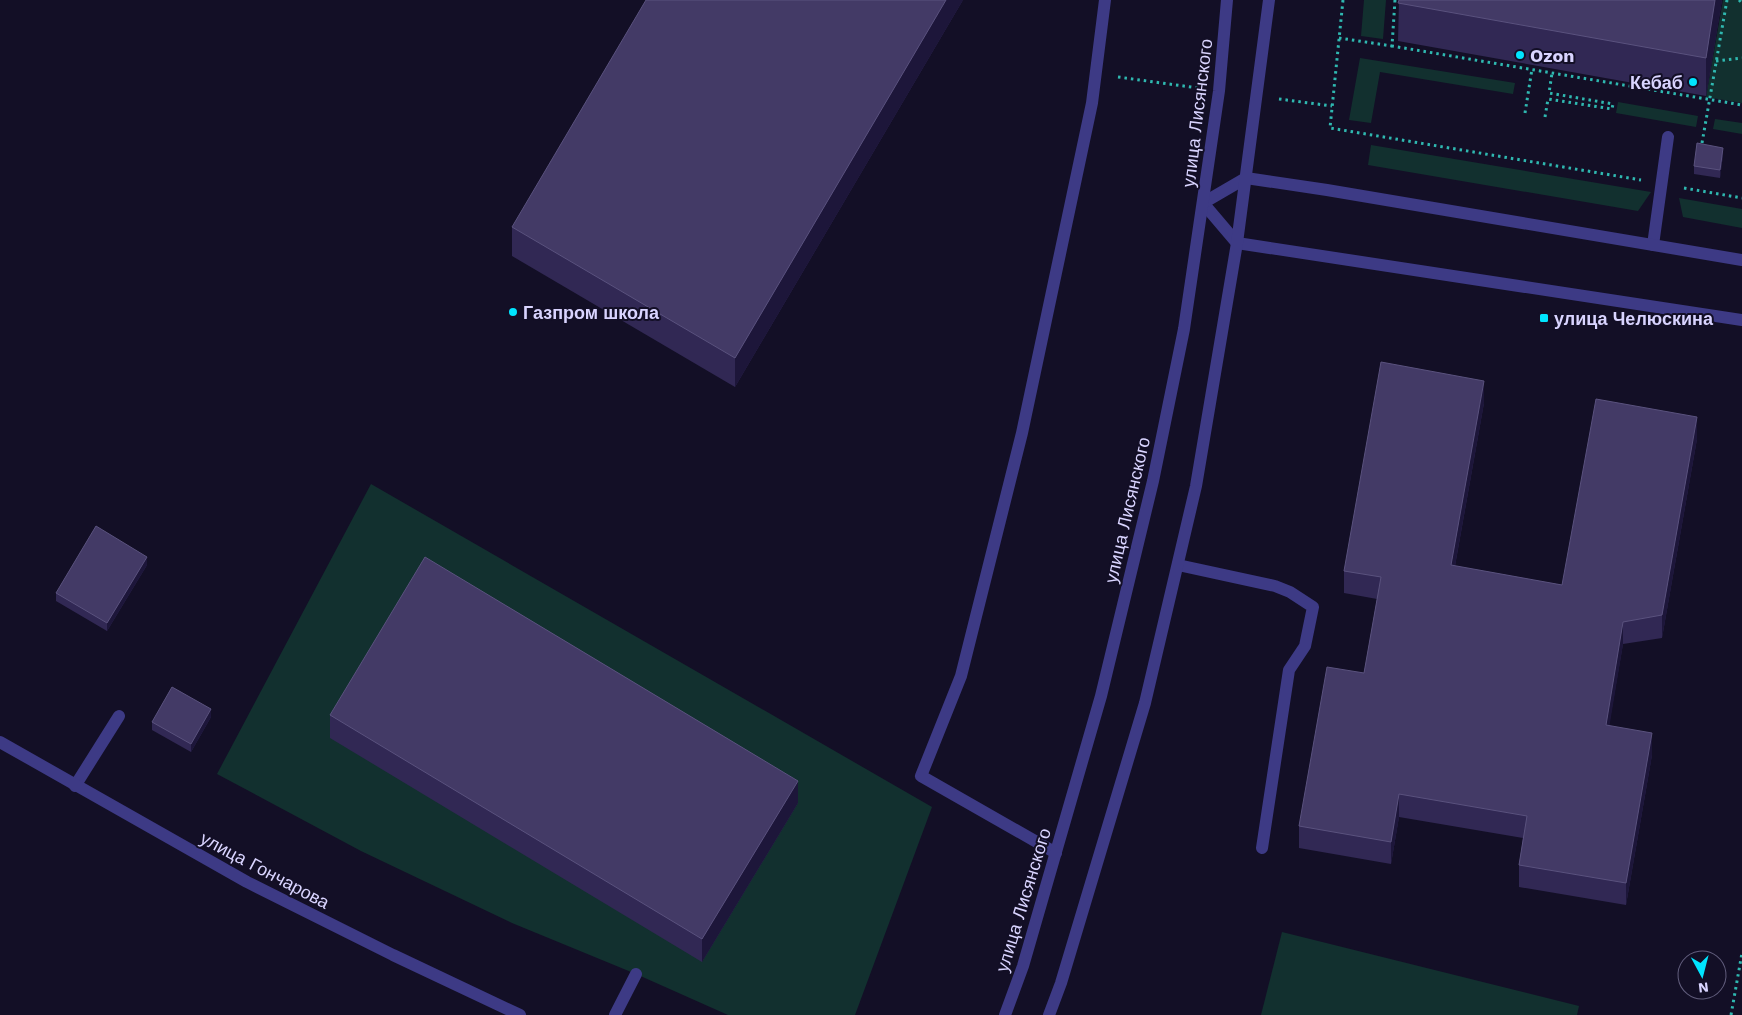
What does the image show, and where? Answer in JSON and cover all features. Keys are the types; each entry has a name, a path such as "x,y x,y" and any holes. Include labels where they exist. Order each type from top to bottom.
{"street":[{"path":"1056,852 921,776 962,676 1022,432 1092,103 1105,0"},
{"name":"улица Лисянского","path":"1004,1015 1023,966 1101,696 1150,490 1184,329 1219,90 1227,0"},
{"path":"1049,1015 1061,984 1145,703 1196,486 1237,242 1269,0"},
{"path":"1652,245 1668,138"},
{"path":"1742,260 1246,178 1203,203 1237,242 1742,320"},
{"path":"1178,565 1275,586 1290,592 1313,607 1305,646 1289,670 1262,848"},
{"path":"75,786 119,716"},
{"name":"улица Гончарова","path":"0,742 247,882 393,955 520,1015"},
{"path":"615,1015 636,974"}],"path":[{"path":"1343,0 1330,128 1742,198"},
{"path":"1392,46 1395,0"},
{"path":"1702,143 1728,0"},
{"path":"1739,0 1742,3"},
{"path":"1339,38 1742,105"},
{"path":"1716,61 1742,58"},
{"path":"1525,113 1532,70"},
{"path":"1546,117 1548,98 1612,109 1613,104 1549,93 1552,73"},
{"path":"1731,1015 1742,953"}],"green space":[{"path":"1364,0 1386,0 1383,39 1361,36"},
{"path":"1723,0 1742,0 1742,103 1706,97"},
{"path":"1360,58 1515,83 1513,94 1380,72 1371,123 1349,120"},
{"path":"1618,102 1698,116 1696,127 1616,113"},
{"path":"1715,119 1742,123 1742,134 1713,129"},
{"path":"1371,145 1651,192 1638,211 1368,165"},
{"path":"1679,198 1742,209 1742,228 1683,217"},
{"path":"371,484 932,807 855,1015 728,1015 636,974 512,923 361,851 217,774"},
{"path":"1282,932 1579,1006 1577,1015 1261,1015"}],"building":[{"path":"646,0 946,0 735,358 512,227"},
{"path":"1399,0 1715,0 1706,58 1398,3"},
{"path":"1697,143 1723,148 1720,170 1694,166"},
{"path":"1381,362 1484,381 1451,565 1562,585 1596,399 1697,417 1662,615 1623,622 1606,725 1652,733 1626,883 1519,865 1527,816 1399,794 1391,842 1299,826 1327,667 1364,673 1381,577 1344,571"},
{"path":"96,526 147,557 107,623 56,593"},
{"path":"425,557 798,781 702,939 330,715"},
{"path":"172,687 211,709 191,744 152,722"}],"place":[{"name":"Ozon","path":"1520,55"},
{"name":"Кебаб","path":"1693,82"},
{"name":"Газпром школа","path":"513,312"},
{"name":"улица Челюскина","path":"1544,318"}]}
